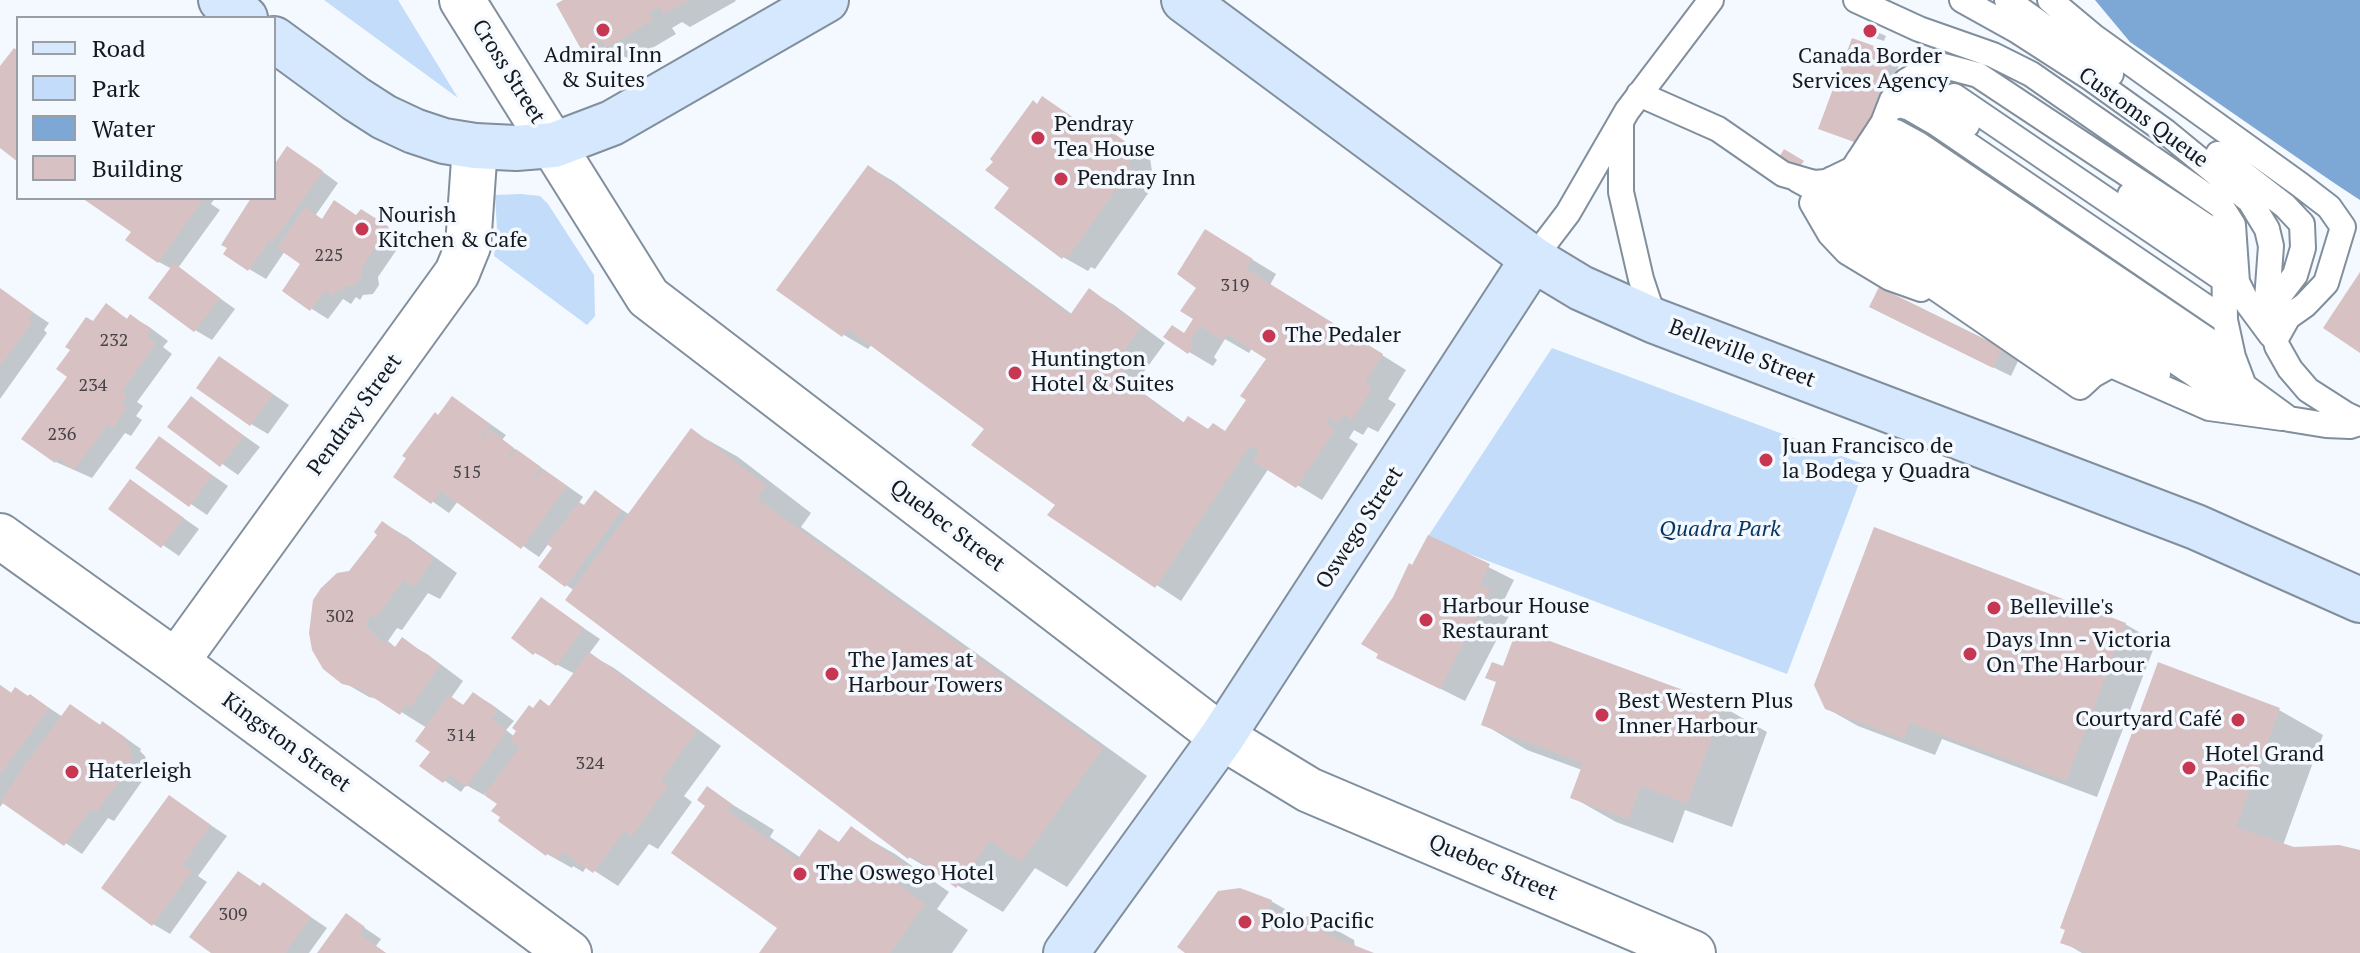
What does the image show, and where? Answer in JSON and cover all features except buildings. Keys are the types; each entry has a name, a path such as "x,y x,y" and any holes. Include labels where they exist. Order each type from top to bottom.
{"street":[{"path":"221,0 242,16"},
{"name":"Cross Street","path":"462,0 554,145"},
{"path":"276,40 384,117 414,131 444,141 516,148 554,145 612,123 826,0"},
{"name":"Belleville Street","path":"1184,0 1533,259 1581,288 1655,321 2196,527 2360,600"},
{"name":"Quebec Street","path":"554,145 648,297 1222,737 1309,790 1693,953"},
{"name":"Pendray Street","path":"176,662 457,273 468,246 475,146"},
{"name":"Oswego Street","path":"1066,953 1222,737 1533,259"},
{"name":"Kingston Street","path":"0,536 176,662 569,953"}],"lane":[{"name":"Oswego Street","path":"1533,259 1568,213 1621,119 1711,0"},
{"path":"1856,0 1919,29 1993,55 2031,74 2221,206 2233,225 2237,282 2248,304 2275,340 2290,369 2308,390 2360,422"},
{"name":"Customs Queue","path":"1962,0 2016,30 2092,79 2166,132 2237,189 2260,215 2267,229 2271,246 2267,300 2275,340"},
{"path":"2007,0 2066,40 2250,177 2302,224 2303,248 2295,275 2279,296 2275,309 2275,340"},
{"path":"2050,0 2093,36 2329,207 2343,227 2326,283 2288,317 2275,340"},
{"path":"1842,165 1906,87 1944,66 1978,75 2224,238 2224,289 2233,357 2244,386"},
{"path":"1906,87 1935,84 1944,89 2224,289"},
{"path":"1906,87 1899,105 1910,108 2224,289"},
{"path":"1639,94 1718,129 1783,174 1867,159 1884,164 2249,412"},
{"path":"1621,119 1621,192 1641,279 1655,321"},
{"path":"2102,370 2080,387 1848,228 1809,186 1896,132 2233,357"},
{"path":"1842,165 1879,143 1894,149 2289,419"},
{"path":"1842,165 2102,370 2209,408 2326,425 2360,422"},
{"path":"1842,165 1870,175 2209,408"}],"green space":[{"path":"324,0 398,0 458,98"},
{"path":"495,195 540,196 548,204 594,275 595,316 587,325 494,256 497,229"},
{"name":"Quadra Park","path":"1552,348 1866,465 1787,674 1427,538"}],"water":[{"path":"2095,0 2360,0 2360,201 2130,42"}],"pier":[{"path":"2211,103 2360,200 2360,205 2358,205"}],"place":[{"name":"Admiral Inn & Suites","path":"603,30"},
{"name":"Canada Border Services Agency","path":"1870,31"},
{"name":"Pendray Tea House","path":"1038,138"},
{"name":"Pendray Inn","path":"1061,179"},
{"name":"Nourish Kitchen & Cafe","path":"362,229"},
{"name":"The Pedaler","path":"1269,336"},
{"name":"Huntington Hotel & Suites","path":"1015,373"},
{"name":"Juan Francisco de la Bodega y Quadra","path":"1766,460"},
{"name":"Belleville's","path":"1994,608"},
{"name":"Harbour House Restaurant","path":"1426,620"},
{"name":"Days Inn - Victoria On The Harbour","path":"1970,654"},
{"name":"The James at Harbour Towers","path":"832,674"},
{"name":"Best Western Plus Inner Harbour","path":"1602,715"},
{"name":"Courtyard Café","path":"2238,720"},
{"name":"Hotel Grand Pacific","path":"2189,768"},
{"name":"Haterleigh","path":"72,772"},
{"name":"The Oswego Hotel","path":"800,874"},
{"name":"Polo Pacific","path":"1245,922"}]}
